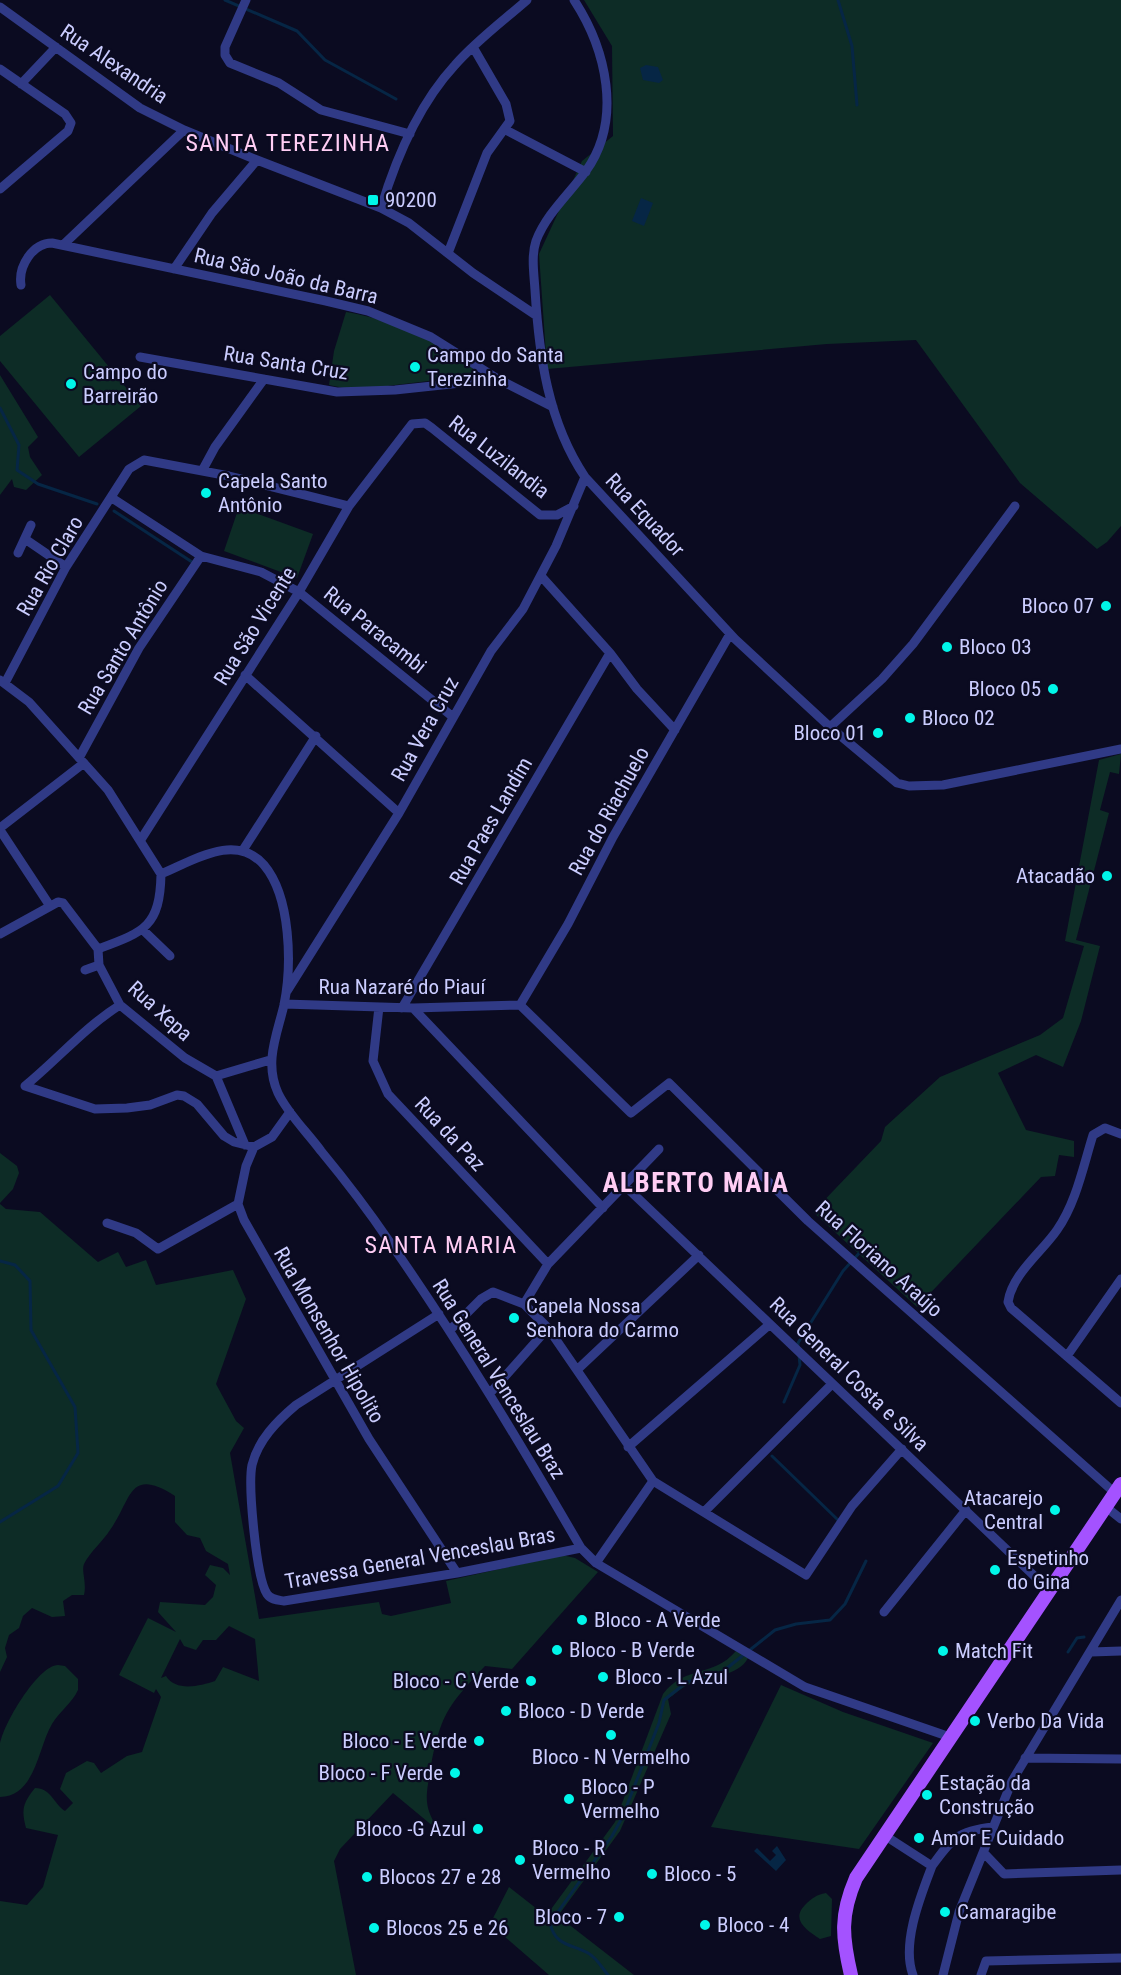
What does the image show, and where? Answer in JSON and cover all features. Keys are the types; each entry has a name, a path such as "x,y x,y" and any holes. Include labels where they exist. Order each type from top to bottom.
{"main road":[{"path":"851,1975 844,1944 846,1901 856,1878 1118,1489"}],"street":[{"path":"246,0 225,47 227,60 279,83 330,115 410,134"},
{"path":"381,208 390,180 410,134 433,94 473,46 527,0"},
{"name":"Rua Equador","path":"574,0 599,46 606,92 604,136 601,148 586,172 554,212 535,244 533,257 543,375 573,456 585,477 730,633 888,778 909,786 943,785 1121,749"},
{"name":"Rua Alexandria","path":"0,7 140,108 184,130 381,208 410,223 448,254 537,316"},
{"path":"21,84 56,46"},
{"path":"448,254 487,153 510,121 506,104 473,46"},
{"path":"0,69 66,114 71,123 68,131 0,189"},
{"path":"504,129 586,172"},
{"path":"63,245 184,130"},
{"path":"174,269 212,213 257,160"},
{"name":"Rua São João da Barra","path":"21,285 23,271 35,246 42,243 63,245 368,311 431,337 498,379 553,407"},
{"name":"Rua Santa Cruz","path":"140,357 338,392 406,389 498,379"},
{"path":"264,379 215,447 202,471 349,506"},
{"name":"Rua Luzilandia","path":"404,431 412,424 425,423 540,515 557,515 573,506"},
{"name":"Rua São Vicente","path":"140,841 299,592 349,506 404,431"},
{"name":"Rua Rio Claro","path":"3,681 66,567 129,469 144,460 202,471"},
{"name":"Rua Vera Cruz","path":"285,993 399,813 491,651 514,622 541,576 585,477"},
{"name":"Rua Paracambi","path":"112,498 201,556 261,572 299,592 453,717"},
{"path":"830,727 882,679 914,644 1015,506"},
{"path":"18,553 31,525"},
{"path":"25,539 66,567"},
{"name":"Rua Santo Antônio","path":"82,760 140,648 201,556"},
{"path":"541,576 675,730"},
{"name":"Rua do Riachuelo","path":"520,1005 568,924 613,837 730,633"},
{"name":"Rua Paes Landim","path":"402,1008 610,653"},
{"path":"245,675 316,736 399,813"},
{"path":"0,934 54,904 63,903 98,949 143,930 153,917 160,898 161,874 108,790 29,702 3,681"},
{"path":"161,874 211,853 228,849 243,850 316,736"},
{"path":"54,904 0,829 82,760"},
{"name":"Rua General Venceslau Braz","path":"243,850 254,855 265,867 281,895 287,941 285,993 270,1060 278,1092 290,1112 384,1233 450,1330 491,1392 581,1548 596,1563 805,1687 950,1737"},
{"path":"143,930 170,956"},
{"name":"Rua Xepa","path":"98,949 99,965 120,1005 185,1058 216,1076"},
{"path":"85,970 99,965"},
{"name":"Rua Nazaré do Piauí","path":"284,1004 402,1008 520,1005"},
{"path":"120,1005 86,1029 62,1055 25,1086 95,1109 150,1105 177,1095 184,1096 196,1104 224,1136 249,1146 272,1137 290,1112"},
{"name":"Rua Floriano Araújo","path":"520,1005 631,1113 669,1083 808,1221 1118,1489"},
{"name":"Rua da Paz","path":"379,1007 374,1061 388,1094 548,1264"},
{"path":"413,1008 603,1208"},
{"path":"107,1223 136,1233 159,1249 238,1204 249,1146 216,1076 270,1060"},
{"path":"1121,1134 1105,1128 1093,1135 1058,1229 1017,1281 1008,1302 1011,1308 1121,1403"},
{"path":"524,1304 548,1264 659,1149"},
{"name":"Rua General Costa e Silva","path":"624,1185 1049,1590"},
{"name":"Rua Monsenhor Hipolito","path":"238,1204 264,1258 333,1379 399,1486 457,1573"},
{"path":"578,1369 699,1255"},
{"path":"1067,1356 1121,1279"},
{"path":"450,1330 481,1299 493,1292 524,1304 548,1328 578,1369 628,1448 653,1481 806,1575 852,1506 902,1449"},
{"path":"333,1379 439,1314"},
{"path":"628,1448 770,1324"},
{"path":"491,1392 548,1328"},
{"name":"Travessa General Venceslau Bras","path":"333,1379 277,1422 261,1444 252,1464 250,1486 253,1519 267,1594 275,1600 284,1601 457,1573 581,1548"},
{"path":"704,1512 832,1384"},
{"path":"596,1563 653,1481"},
{"path":"1106,1507 1121,1519"},
{"path":"884,1612 966,1510"},
{"path":"943,1975 959,1912 1012,1781 1121,1600"},
{"path":"1091,1652 1121,1651"},
{"path":"1025,1758 1121,1759"},
{"path":"913,1975 910,1951 913,1929 918,1902 932,1866 951,1839 957,1835 993,1827"},
{"path":"884,1835 932,1866"},
{"path":"984,1853 1004,1874 1121,1870"},
{"path":"981,1975 986,1961 1121,1958"}],"green space":[{"path":"584,0 1121,0 1121,526 1107,542 1097,549 1020,483 916,340 827,344 547,369 539,254 582,161 613,136 612,46"},
{"name":"Campo do Barreirão","path":"50,295 141,406 79,457 0,361 0,336"},
{"path":"346,312 398,326 436,343 454,353 479,375 353,390 329,385 334,351"},
{"path":"0,375 38,437 28,447 30,457 42,475 26,490 14,487 12,479 0,495"},
{"path":"239,507 313,534 297,578 224,551"},
{"path":"1121,754 1119,774 1110,772 1100,810 1109,813 1076,940 1100,946 1081,1021 1063,1067 1036,1055 998,1073 1026,1130 1074,1141 1074,1157 1059,1155 1055,1176 1041,1177 917,1307 813,1212 881,1141 885,1127 940,1077 1040,1035 1063,1018 1084,946 1065,941 1099,760"},
{"path":"0,1153 17,1166 19,1173 13,1189 0,1203"},
{"path":"0,1204 6,1209 40,1212 98,1262 118,1252 126,1267 146,1260 156,1285 233,1270 246,1299 216,1384 236,1421 244,1428 230,1453 259,1619 379,1602 382,1614 391,1616 451,1603 446,1581 562,1555 575,1558 598,1572 512,1669 485,1666 448,1711 435,1748 427,1793 430,1815 440,1832 393,1793 340,1849 334,1861 356,1975 0,1975 0,1901 27,1905 43,1887 58,1835 26,1828 23,1811 28,1798 35,1788 45,1790 65,1811 73,1803 60,1789 66,1773 87,1761 94,1763 101,1773 127,1756 142,1752 161,1697 156,1689 154,1693 119,1675 148,1618 176,1632 158,1612 160,1602 205,1605 213,1597 216,1585 205,1575 210,1565 223,1568 230,1575 228,1564 206,1551 200,1538 187,1535 175,1522 175,1496 148,1484 133,1490 110,1530 84,1564 84,1595 72,1595 63,1601 65,1616 52,1617 32,1608 23,1616 19,1628 9,1635 5,1648 7,1657 0,1672","holes":["229,1626 255,1639 259,1681 223,1667 215,1681 196,1686 182,1686 170,1681 166,1676 161,1678 180,1639 184,1646 196,1650 203,1640 216,1640"]},
{"path":"736,1651 748,1658 737,1669 688,1685 668,1699 671,1714 620,1831 558,1916 634,1975 549,1975 490,1924 509,1887 546,1916 615,1822 663,1694 680,1679 718,1665"},
{"path":"58,1665 65,1666 78,1679 78,1690 52,1724 29,1780 12,1795 0,1797 0,1745 7,1724 31,1685 50,1668"},
{"path":"781,1685 843,1712 933,1743 859,1849 711,1827"},
{"path":"826,1893 832,1899 831,1936 820,1939 802,1925 799,1916 810,1900"}],"water":[{"path":"646,65 658,67 663,80 659,83 643,80 640,68"},
{"path":"641,198 653,203 644,226 632,221"},
{"path":"777,1846 786,1860 776,1871 754,1851 757,1848 770,1861 776,1855 772,1851"}],"waterway":[{"path":"225,0 297,31 325,60 396,99"},
{"path":"838,0 852,46 857,105"},
{"path":"0,408 19,445 17,470 38,484 97,504"},
{"path":"114,511 192,562"},
{"path":"798,1348 798,1343 843,1271 862,1250"},
{"path":"0,1261 15,1265 30,1281 31,1330 75,1407 78,1453 58,1486 0,1522"},
{"path":"784,1402 800,1365 799,1355"},
{"path":"772,1456 838,1520"},
{"path":"608,1975 591,1955 560,1940 552,1931 550,1923 612,1836 622,1818 659,1723 664,1700 687,1682 722,1672 775,1630 796,1624 830,1620 845,1604 866,1561"},
{"path":"1068,1652 1077,1638 1084,1637"}],"place":[{"name":"90200","path":"373,200"},
{"name":"Campo do Santa Terezinha","path":"415,367"},
{"name":"Campo do Barreirão","path":"71,384"},
{"name":"Capela Santo Antônio","path":"206,493"},
{"name":"Bloco 07","path":"1106,606"},
{"name":"Bloco 03","path":"947,647"},
{"name":"Bloco 05","path":"1053,689"},
{"name":"Bloco 02","path":"910,718"},
{"name":"Bloco 01","path":"878,733"},
{"name":"Atacadão","path":"1107,876"},
{"name":"Capela Nossa Senhora do Carmo","path":"514,1318"},
{"name":"Atacarejo Central","path":"1055,1510"},
{"name":"Espetinho do Gina","path":"995,1570"},
{"name":"Bloco - A Verde","path":"582,1620"},
{"name":"Bloco - B Verde","path":"557,1650"},
{"name":"Match Fit","path":"943,1651"},
{"name":"Bloco - L Azul","path":"603,1677"},
{"name":"Bloco - C Verde","path":"531,1681"},
{"name":"Bloco - D Verde","path":"506,1711"},
{"name":"Verbo Da Vida","path":"975,1721"},
{"name":"Bloco - N Vermelho","path":"611,1735"},
{"name":"Bloco - E Verde","path":"479,1741"},
{"name":"Bloco - F Verde","path":"455,1773"},
{"name":"Estação da Construção","path":"927,1795"},
{"name":"Bloco - P Vermelho","path":"569,1799"},
{"name":"Bloco -G Azul","path":"478,1829"},
{"name":"Amor E Cuidado","path":"919,1838"},
{"name":"Bloco - R Vermelho","path":"520,1860"},
{"name":"Bloco - 5","path":"652,1874"},
{"name":"Blocos 27 e 28","path":"367,1877"},
{"name":"Camaragibe","path":"945,1912"},
{"name":"Bloco - 7","path":"619,1917"},
{"name":"Bloco - 4","path":"705,1925"},
{"name":"Blocos 25 e 26","path":"374,1928"}],"district":[{"name":"SANTA TEREZINHA","path":"288,143"},
{"name":"ALBERTO MAIA","path":"696,1183"},
{"name":"SANTA MARIA","path":"441,1245"}]}
